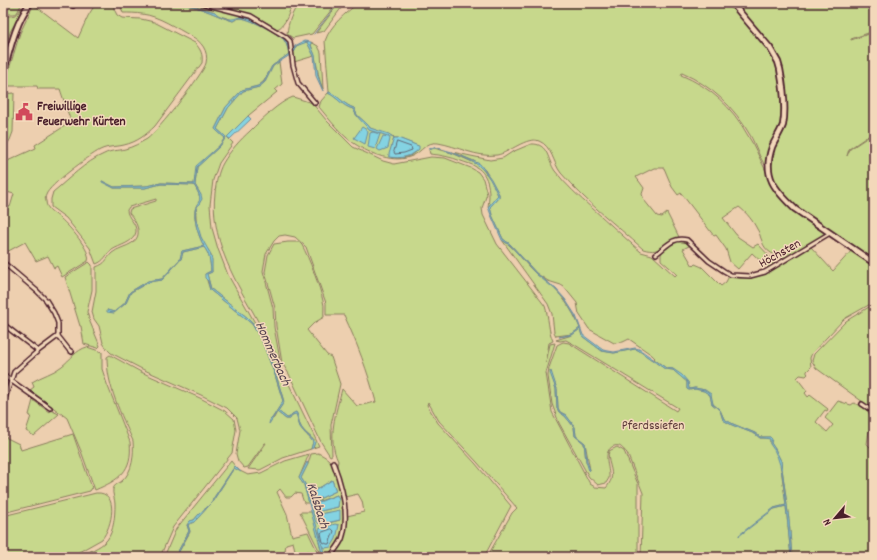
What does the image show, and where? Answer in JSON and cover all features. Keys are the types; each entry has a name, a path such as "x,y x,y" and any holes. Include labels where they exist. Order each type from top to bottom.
{"street":[{"path":"3,74 14,34 30,3"},
{"path":"200,3 251,16 286,37 290,41 293,65 298,83 315,103"},
{"path":"732,3 770,48 778,62 780,69 784,115 781,130 768,160 770,179 785,200 795,209 874,263"},
{"name":"Höchsten","path":"656,254 673,240 680,238 687,240 709,261 724,271 736,276 750,276 765,272 830,233"},
{"path":"4,262 38,291 46,300 54,313 58,324 58,336 72,352"},
{"path":"3,324 38,351"},
{"path":"3,404 14,372 58,336"},
{"path":"3,375 50,408"},
{"path":"862,404 874,412"},
{"path":"330,557 341,539 344,529 345,516 341,486 333,462"}],"green space":[{"path":"3,3 27,3 21,5 17,13 3,14"},
{"path":"96,3 110,3 114,5 117,15 122,18 141,19 154,22 195,43 201,52 202,63 155,126 141,138 129,144 100,150 70,171 49,190 45,197 46,204 51,211 65,222 74,233 87,251 88,257 88,261 62,277 57,266 54,268 48,256 36,261 25,242 3,254 3,205 10,207 14,194 3,191 3,163 36,148 35,145 71,122 60,89 38,89 37,86 4,86 20,33 33,6 37,7 78,38"},
{"path":"125,3 164,3 169,6 185,5 201,9 233,21 243,18 276,33 286,43 289,54 272,66 264,81 258,86 242,90 226,107 215,129 225,138 219,146 197,166 194,184 161,183 146,186 114,187 102,181 114,188 145,188 161,184 194,185 198,192 200,199 195,210 195,219 200,239 204,246 182,251 180,259 162,279 148,281 130,292 125,303 114,312 107,310 114,313 126,303 131,292 149,282 162,280 181,259 183,252 204,247 210,261 211,271 205,274 210,290 252,324 262,341 275,375 283,401 270,420 274,418 277,412 286,419 290,419 292,415 296,413 299,424 313,442 311,449 283,458 260,470 248,469 266,443 248,467 244,468 238,461 236,454 240,430 237,418 227,408 111,353 103,343 99,326 94,319 92,312 96,291 96,267 104,263 114,251 136,240 138,236 138,228 129,213 130,209 156,201 156,199 129,207 127,213 135,226 135,236 112,250 96,264 90,248 66,218 51,207 53,192 84,166 97,157 112,151 131,147 147,139 170,115 189,90 206,63 207,59 205,51 195,38 155,17 123,13 121,7"},
{"path":"179,3 191,3 238,14 243,17 233,20 196,6"},
{"path":"209,3 293,3 285,22 277,29 261,19 228,7"},
{"path":"299,3 337,3 312,34 293,38 287,34 288,26 294,10"},
{"path":"339,3 345,3 324,31 316,33"},
{"path":"358,3 730,3 772,54 779,70 782,122 766,166 761,159 750,135 737,115 721,98 703,84 682,73 681,75 701,85 727,107 741,124 750,139 767,173 770,183 782,200 799,214 825,231 825,235 786,258 778,256 765,248 754,223 739,207 723,218 738,237 753,247 758,244 772,259 774,265 768,268 752,253 738,269 730,262 726,249 716,235 714,236 681,193 678,195 672,187 664,168 654,168 636,177 644,188 642,194 644,200 657,216 662,217 667,213 679,237 659,249 650,250 643,249 580,193 558,169 547,147 539,141 529,141 497,155 482,155 438,143 427,145 412,156 405,158 398,159 383,157 368,151 355,144 345,136 319,107 321,101 328,93 346,106 353,109 357,116 369,130 394,137 370,128 357,115 354,108 347,105 329,92 325,41 335,24 343,15","holes":["394,138 398,138 418,146 417,151 404,158 389,156"]},
{"path":"735,3 874,3 874,31 851,40 874,32 874,132 849,149 847,156 850,149 874,133 874,261 801,211 786,198 772,178 770,173 771,159 786,114 782,69 780,60 775,52"},
{"path":"24,7 10,32 3,58 3,16 14,15"},
{"path":"307,42 314,56 294,62 293,53 296,46"},
{"path":"311,42 318,46 321,52 323,89 315,55 311,46"},
{"path":"279,62 282,84 275,90 277,92 249,115 227,137 233,143 219,163 213,180 210,205 212,228 228,275 285,376 319,446 313,448 315,442 300,425 296,412 287,418 278,411 284,402 263,340 253,323 211,289 207,274 212,272 210,252 205,246 200,235 196,220 197,207 201,200 201,196 195,185 197,167 220,146 226,137 217,129 228,108 243,91 259,87 265,82 273,66"},
{"path":"14,93 13,132 10,140 3,150 3,94"},
{"path":"293,97 312,103 327,121 353,147 383,161 394,164 431,157 445,158 478,172 483,179 487,194 482,208 483,215 497,244 545,306 553,341 549,343 546,363 550,344 555,343 546,373 552,412 590,484 595,487 606,488 612,476 608,454 609,451 617,447 624,451 638,484 638,557 487,557 512,513 517,508 439,421 428,402 427,405 438,423 475,463 511,506 485,555 483,557 333,557 343,540 347,516 364,512 362,501 358,494 345,497 337,466 338,461 333,443 333,434 335,416 342,389 357,406 376,402 366,369 344,315 326,315 326,303 306,247 295,237 285,235 279,236 274,241 266,254 263,271 273,308 274,327 280,360 230,270 219,240 214,209 215,193 221,166 229,154 243,138 276,107"},
{"path":"531,144 537,144 544,149 552,167 577,195 641,252 652,255 675,276 677,274 661,260 661,254 674,242 682,240 691,245 683,249 693,266 695,264 702,267 721,286 726,282 729,276 751,279 753,277 763,275 811,247 833,271 852,250 874,265 874,295 872,296 874,302 844,319 812,353 810,358 811,367 807,371 808,374 806,376 800,375 797,378 807,391 805,393 808,397 810,395 828,409 827,411 825,410 816,422 827,432 833,425 825,418 838,401 851,405 854,403 867,410 869,413 873,430 869,431 867,444 874,451 874,557 792,557 789,520 781,461 771,443 770,437 760,437 755,433 724,419 720,410 713,404 710,394 705,390 695,388 689,389 688,382 673,369 666,368 654,359 655,358 652,355 629,339 623,342 614,343 589,329 579,314 577,303 564,287 548,281 536,273 510,244 503,239 490,207 499,197 499,194 485,170 474,161 452,152 490,160 503,158 512,152"},
{"path":"434,148 452,153 479,165 491,180 498,195 488,207 489,190 486,179 481,170 473,165 453,158 430,154 429,150"},
{"path":"502,240 515,251 535,273 556,290 570,308 580,328 572,334 556,336 554,332 552,314 548,304"},
{"path":"299,242 302,245 314,273 324,303 324,317 314,323 307,330 327,355 331,357 340,384 331,425 332,455 330,456 321,442 289,374 282,363 276,326 275,308 265,272 268,255 274,244"},
{"path":"89,262 92,265 92,290 87,312 100,346 98,348 84,344 81,326 65,277"},
{"path":"874,304 874,410 816,368 812,361 814,354 846,321"},
{"name":"Pferdssiefen","path":"580,329 582,336 602,351 614,353 635,349 638,350 665,369 673,370 687,382 687,389 704,391 710,395 712,404 720,410 723,420 755,434 760,438 770,438 770,444 775,449 780,461 786,505 774,508 768,514 774,509 786,506 791,557 641,557 643,493 627,453 618,446 610,448 607,456 609,478 606,483 598,485 589,477 559,423 552,404 548,376 549,368 557,345 563,342 569,343 676,411 678,408 575,345 566,340 556,340 572,335","holes":["550,371 557,389 558,408 560,412 566,415 575,427 576,436 585,443 590,470 586,461 584,443 575,436 574,427 565,416 559,412 557,408 556,389"]},
{"path":"87,347 102,352 102,369 130,442 129,460 123,473 111,482 95,490 67,418 30,390 34,387 32,382 59,368 76,353"},
{"path":"110,355 141,372 200,398 225,411 234,419 236,430 232,453 173,527 160,557 78,557 93,550 107,540 114,523 115,502 113,489 126,477 131,468 133,457 133,441 109,379 107,357"},
{"path":"33,400 49,412 50,410 59,414 34,436 26,431 31,416 29,415"},
{"path":"73,434 92,488 90,491 3,513 3,436 19,444 21,450"},
{"path":"318,453 329,460 333,466 339,483 343,503 343,529 341,536 328,556 325,556 323,551 305,484 301,478 311,454","holes":["332,480 336,491 321,498 312,498 311,493","337,495 338,507 316,512 314,503","329,512 340,520 321,525 316,515"]},
{"path":"309,454 299,478 304,485 309,503 304,503 301,494 295,493 291,497 286,497 280,489 277,492 287,514 292,536 308,532 317,551 322,557 310,557 309,551 296,554 293,542 286,544 284,557 176,557 190,532 188,525 194,522 211,504 234,468 248,475 261,473 285,461"},
{"path":"231,461 235,466 213,499 212,503 187,525 189,531 175,557 164,557 176,529"},
{"path":"96,493 104,494 108,498 112,511 109,526 102,539 70,557 3,557 3,516"},
{"path":"300,512 312,512 322,553 319,550"}],"water":[{"path":"164,3 189,5 215,12 222,17 185,5 169,6"},
{"path":"240,17 246,18 265,26 277,33 285,40 288,45 290,55 273,66 265,82 259,87 243,91 228,108 217,129 226,137 220,146 197,167 195,185 202,199 196,209 195,216 196,206 199,202 200,196 194,185 161,184 145,188 114,188 102,182 114,187 146,186 161,183 194,184 196,166 219,146 225,138 215,129 226,107 242,90 258,86 264,82 272,66 289,54 287,45 281,37 255,23 243,18 238,18 233,21 226,18 234,19"},
{"path":"304,41 311,42 315,55 318,76 323,91 316,76 314,56 307,42 296,46 293,53 295,46"},
{"path":"329,92 347,105 354,108 357,115 370,128 389,134 394,138 369,130 357,116 353,109 343,104 328,93"},
{"path":"248,116 251,119 230,139 227,137"},
{"path":"362,127 368,132 365,144 354,138"},
{"path":"373,132 380,134 375,149 368,147 370,133"},
{"path":"383,136 389,137 390,139 388,148 380,151 377,149"},
{"path":"394,138 398,138 419,146 419,149 405,157 389,157"},
{"path":"434,147 452,152 480,164 491,179 499,194 499,197 490,207 503,239 510,244 536,273 556,289 565,299 576,316 583,335 603,350 614,352 635,348 639,349 666,368 673,369 682,375 688,382 689,389 695,388 705,390 711,394 713,404 720,410 712,404 710,395 704,391 687,389 687,382 673,370 665,369 638,350 635,349 614,353 602,351 582,336 580,329 572,335 559,337 572,334 580,328 575,316 565,300 556,290 536,274 510,245 502,240 488,207 498,195 488,176 479,166 465,158 451,152 435,148 429,150"},
{"path":"195,216 201,237 210,253 212,260 212,272 207,274 211,289 253,323 263,340 276,375 284,402 278,411 287,418 296,412 300,425 315,442 313,448 311,449 313,442 300,427 296,414 292,415 290,419 286,419 277,412 269,424 270,420 283,401 275,375 262,341 252,324 210,290 205,274 211,271 210,261 204,247 183,252 181,259 162,280 149,282 131,292 126,303 114,313 107,312 107,310 114,312 125,303 130,292 148,281 162,279 180,259 182,251 204,246 200,239"},
{"path":"551,371 557,389 558,408 560,412 566,415 575,427 576,436 585,443 589,471 586,461 584,443 575,436 574,427 565,416 559,412 557,408 556,389 550,373"},
{"path":"720,410 724,419 755,433 760,437 770,437 772,439 771,443 781,461 789,520 792,557 786,506 774,509 739,536 774,508 786,505 783,481 778,457 770,444 770,439 760,438 755,434 723,420"},
{"path":"307,462 308,464 301,478 305,484 325,556 322,553 304,485 299,478"},
{"path":"235,466 241,472 234,468 212,501"},
{"path":"332,480 336,491 321,498 312,498 311,493"},
{"name":"Kalsbach","path":"337,495 339,500 338,507 316,512 314,504"},
{"path":"209,505 194,522 188,525 190,531 175,557 189,531 187,525"},
{"path":"340,510 340,520 322,524 318,523 316,515"},
{"path":"335,524 339,525 336,539 331,547 325,548 322,544 319,529"}],"waterway":[{"name":"Hommerbach","path":"314,34 338,3"}],"place":[{"name":"Freiwillige Feuerwehr Kürten","path":"24,112"}]}
